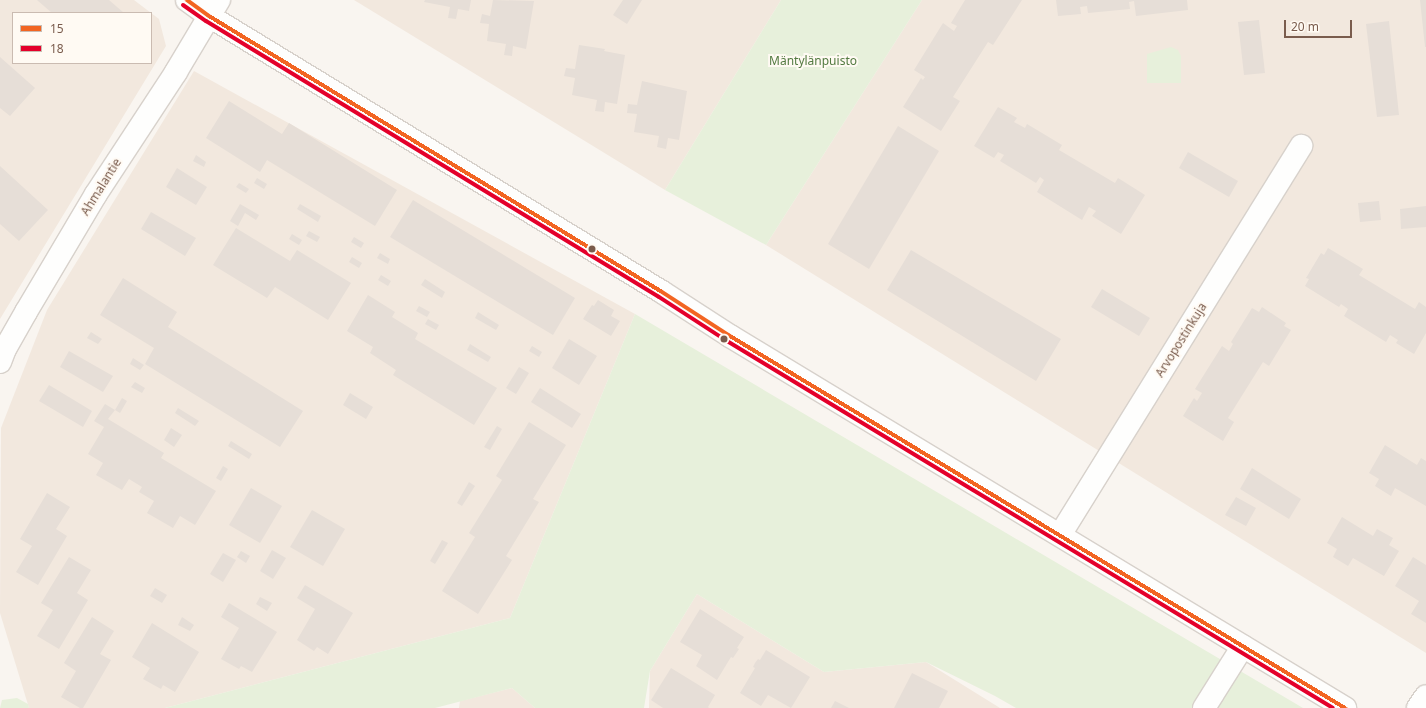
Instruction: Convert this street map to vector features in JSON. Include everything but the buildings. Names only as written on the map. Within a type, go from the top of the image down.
[{"type":"street","points":[[187,0],[214,8],[744,344],[1345,708]]},
{"type":"street","name":"Ahmalantie","points":[[0,362],[5,349],[26,312],[96,194],[176,72],[214,8]]},
{"type":"street","name":"Arvopostinkuja","points":[[1060,535],[1301,146]]},
{"type":"street","points":[[1204,708],[1243,646]]},
{"type":"street","points":[[1418,708],[1426,696]]},
{"type":"shaded area","points":[[0,0],[134,0],[150,12],[12,12],[12,64],[152,64],[152,14],[159,19],[166,46],[0,319]]},
{"type":"shaded area","points":[[354,0],[781,0],[665,190]]},
{"type":"shaded area","points":[[922,0],[1426,0],[1426,653],[766,245]]},
{"type":"shaded area","points":[[194,71],[635,314],[510,618],[165,708],[29,708],[0,613],[1,428],[47,310]]},
{"type":"shaded area","points":[[697,594],[824,672],[926,662],[1000,708],[649,708],[650,671]]},
{"type":"shaded area","points":[[512,688],[535,708],[459,708],[460,701]]},
{"type":"green space","name":"Mäntylänpuisto","points":[[781,0],[922,0],[766,245],[665,190]]},
{"type":"green space","points":[[1171,47],[1178,50],[1181,56],[1181,83],[1147,83],[1147,54]]},
{"type":"green space","points":[[635,314],[1303,708],[1016,708],[926,662],[824,672],[697,594],[650,671],[644,708],[535,708],[512,688],[435,708],[165,708],[510,618]]},
{"type":"green space","points":[[17,698],[28,704],[29,708],[0,708],[2,700]]},
{"type":"transit line","name":"15","points":[[187,0],[209,16],[662,292],[730,336],[1345,708]]},
{"type":"transit line","name":"18","points":[[183,5],[206,21],[659,297],[727,341],[1333,708]]}]
